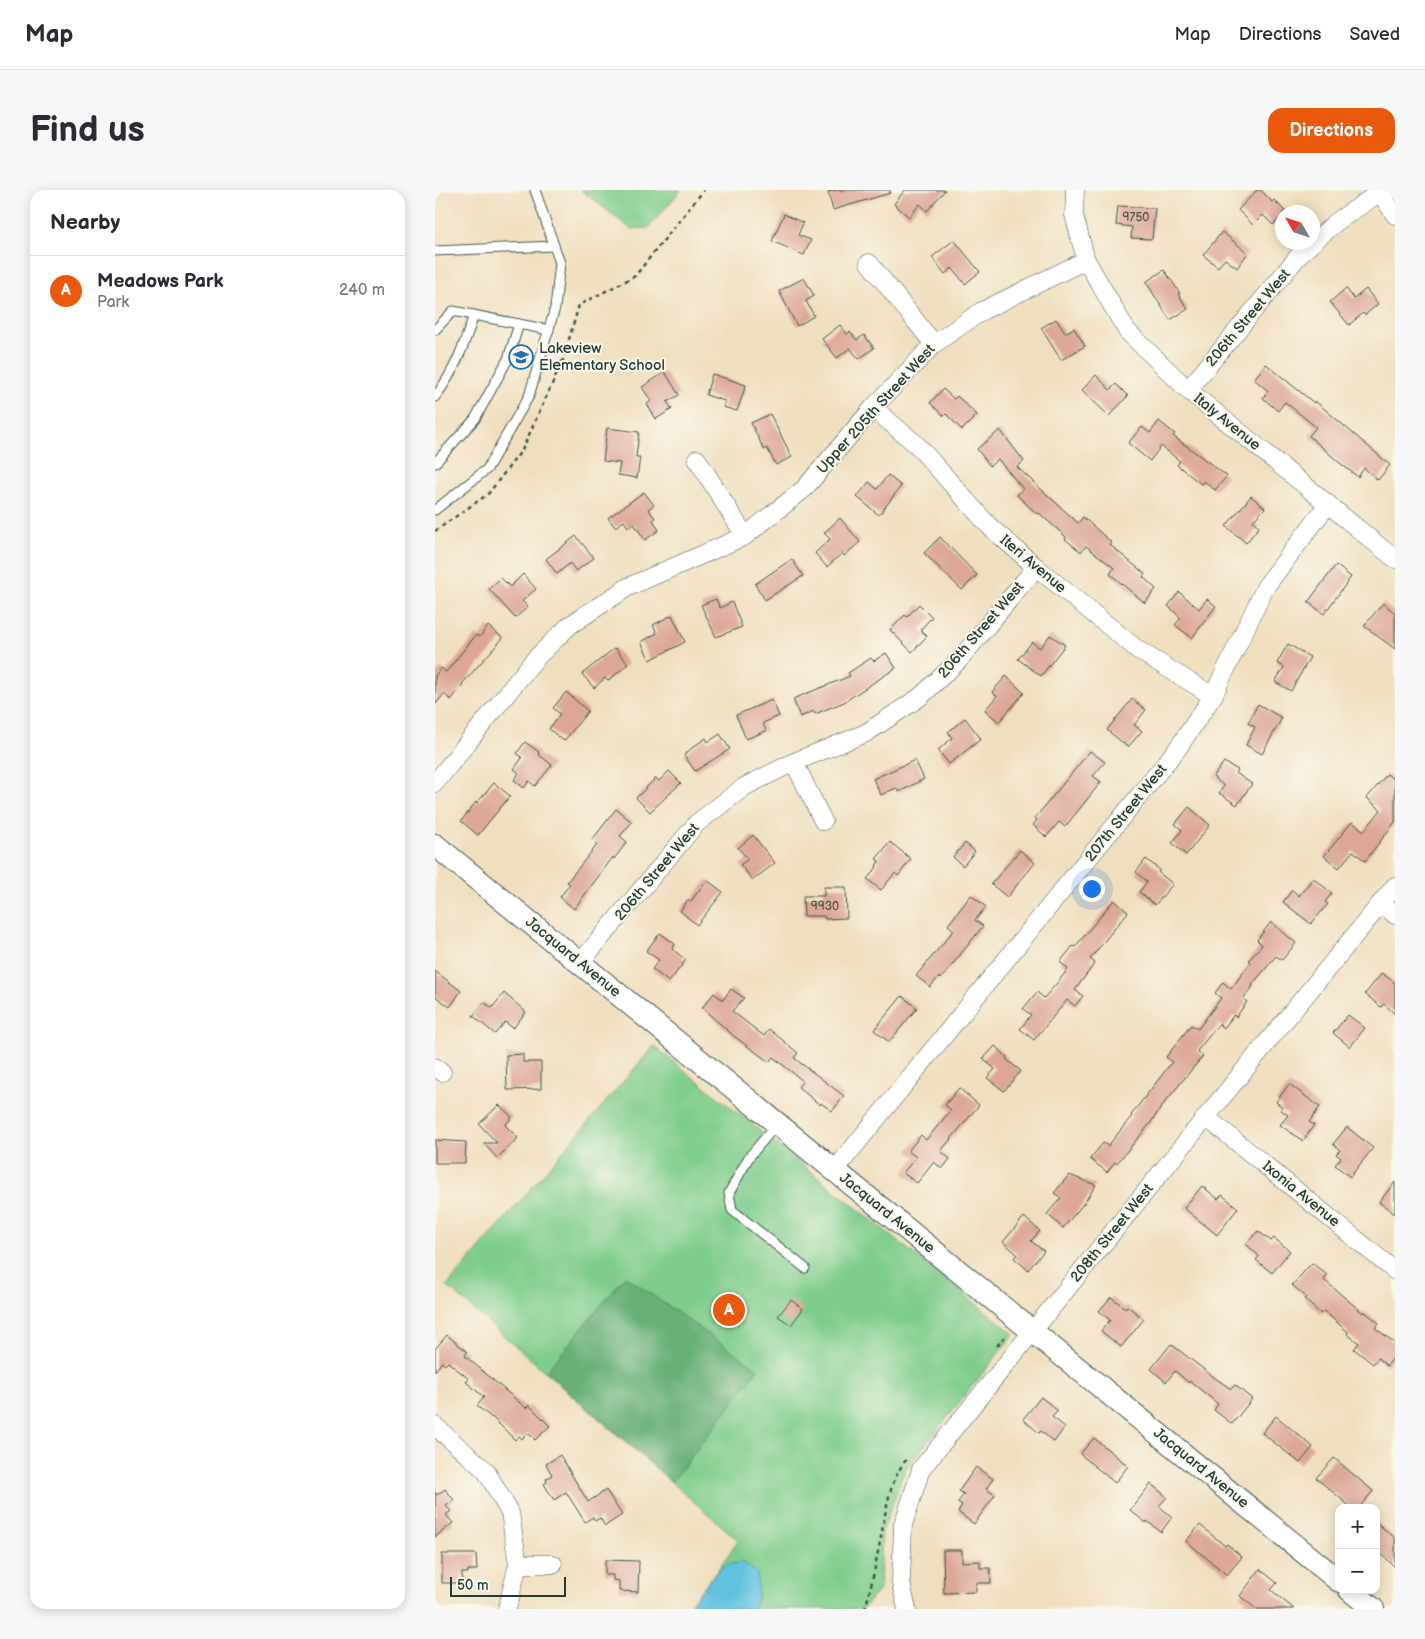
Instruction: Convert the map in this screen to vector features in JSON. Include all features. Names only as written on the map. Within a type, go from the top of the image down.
[{"type":"street","points":[[1075,190],[1074,215],[1086,260]]},
{"type":"street","name":"206th Street West","points":[[1188,390],[1301,254],[1335,223],[1382,191],[1395,215]]},
{"type":"street","name":"Upper 205th Street West","points":[[435,782],[535,659],[570,625],[628,587],[745,536],[804,489],[873,408],[934,344],[983,311],[1086,260]]},
{"type":"street","name":"Italy Avenue","points":[[1086,260],[1127,331],[1188,390],[1395,559]]},
{"type":"street","points":[[869,264],[934,344]]},
{"type":"street","name":"Iteri Avenue","points":[[873,408],[917,445],[989,526],[1035,567],[1138,650],[1213,696]]},
{"type":"street","points":[[697,459],[745,536]]},
{"type":"street","name":"207th Street West","points":[[835,1170],[1178,748],[1213,696],[1266,586],[1328,504]]},
{"type":"street","name":"206th Street West","points":[[580,963],[697,822],[744,787],[794,762],[866,733],[920,698],[959,660],[1035,567]]},
{"type":"street","points":[[794,762],[823,821]]},
{"type":"street","name":"Jacquard Avenue","points":[[435,845],[1335,1578]]},
{"type":"street","name":"208th Street West","points":[[907,1609],[901,1583],[903,1525],[921,1470],[1395,886]]},
{"type":"street","points":[[1381,904],[1395,915]]},
{"type":"street","name":"Ixonia Avenue","points":[[1206,1117],[1395,1271]]},
{"type":"street","points":[[435,1426],[486,1470],[510,1513],[518,1564],[507,1609]]},
{"type":"street","points":[[518,1564],[553,1564]]},
{"type":"street","points":[[1355,1594],[1373,1609]]},
{"type":"lane","points":[[435,510],[487,469],[529,396],[555,308],[560,263],[535,190]]},
{"type":"lane","points":[[435,251],[554,246]]},
{"type":"lane","points":[[435,330],[453,311],[549,330]]},
{"type":"lane","points":[[435,397],[447,381],[462,350],[474,315]]},
{"type":"lane","points":[[435,463],[475,419],[508,359],[519,324]]},
{"type":"lane","points":[[777,1123],[749,1157],[729,1193],[731,1210],[805,1268]]},
{"type":"path","points":[[435,531],[488,494],[522,450],[563,360],[579,305],[635,276],[704,190]]},
{"type":"green space","points":[[581,190],[681,190],[648,228],[631,229]]},
{"type":"green space","points":[[654,1046],[1014,1334],[905,1470],[882,1532],[880,1589],[862,1609],[686,1609],[717,1571],[738,1540],[447,1286]]},
{"type":"green space","points":[[625,1276],[758,1369],[672,1482],[546,1372]]},
{"type":"water","points":[[742,1562],[757,1574],[758,1593],[754,1609],[686,1609],[717,1571],[725,1565]]},
{"type":"building","points":[[836,190],[890,190],[890,193],[833,210],[828,192]]},
{"type":"building","points":[[905,190],[945,190],[927,211],[920,204],[909,217],[894,204]]},
{"type":"building","points":[[1257,190],[1261,190],[1272,202],[1274,200],[1279,205],[1275,205],[1275,223],[1273,225],[1263,215],[1253,225],[1238,210]]},
{"type":"building","points":[[1118,206],[1155,208],[1152,239],[1131,238],[1132,227],[1116,225]]},
{"type":"building","points":[[784,214],[803,223],[798,235],[811,240],[804,255],[772,241]]},
{"type":"building","points":[[1222,232],[1248,253],[1237,268],[1225,259],[1218,267],[1203,255]]},
{"type":"building","points":[[954,240],[980,272],[965,284],[952,268],[945,274],[932,257]]},
{"type":"building","points":[[1164,270],[1180,293],[1178,294],[1188,309],[1170,320],[1146,282]]},
{"type":"building","points":[[804,278],[814,296],[806,301],[814,316],[797,326],[779,291]]},
{"type":"building","points":[[1346,288],[1354,299],[1366,289],[1378,304],[1365,315],[1363,313],[1349,325],[1330,302]]},
{"type":"building","points":[[1056,319],[1065,333],[1074,328],[1085,346],[1061,360],[1041,328]]},
{"type":"building","points":[[840,325],[847,334],[850,332],[857,340],[864,335],[874,348],[859,359],[850,348],[837,358],[822,339]]},
{"type":"building","points":[[1266,364],[1314,403],[1315,401],[1390,465],[1378,480],[1364,468],[1358,477],[1341,464],[1309,436],[1316,427],[1285,402],[1278,411],[1263,398],[1268,391],[1254,379]]},
{"type":"building","points":[[665,372],[679,395],[667,402],[672,409],[656,419],[647,404],[651,401],[642,387]]},
{"type":"building","points":[[712,374],[746,385],[737,411],[723,407],[725,401],[706,395]]},
{"type":"building","points":[[1096,375],[1110,390],[1116,384],[1128,396],[1109,416],[1082,390]]},
{"type":"building","points":[[943,389],[954,399],[957,396],[977,415],[962,430],[946,414],[944,416],[930,403]]},
{"type":"building","points":[[770,414],[792,457],[776,465],[767,448],[764,450],[751,423]]},
{"type":"building","points":[[1159,421],[1175,434],[1173,436],[1227,476],[1215,490],[1204,481],[1201,484],[1177,465],[1180,461],[1161,446],[1150,461],[1128,443],[1142,427],[1150,433]]},
{"type":"building","points":[[607,428],[639,432],[636,457],[640,457],[637,478],[618,475],[620,463],[603,461]]},
{"type":"building","points":[[1000,430],[1024,461],[1017,467],[1078,523],[1083,517],[1112,543],[1110,545],[1145,574],[1143,577],[1156,589],[1145,603],[1110,574],[1114,568],[1086,546],[1081,552],[1017,495],[1023,489],[998,459],[990,466],[977,449]]},
{"type":"building","points":[[888,475],[901,486],[879,515],[857,497],[869,482],[877,489]]},
{"type":"building","points":[[644,492],[654,505],[648,509],[655,518],[653,520],[659,530],[645,540],[634,524],[628,527],[624,521],[615,527],[608,518]]},
{"type":"building","points":[[1251,496],[1265,508],[1253,521],[1259,527],[1246,543],[1226,526]]},
{"type":"building","points":[[840,518],[860,542],[844,556],[842,553],[827,567],[815,553],[830,539],[824,533]]},
{"type":"building","points":[[576,536],[594,558],[576,571],[570,563],[557,574],[546,559]]},
{"type":"building","points":[[940,537],[977,575],[962,590],[924,553]]},
{"type":"building","points":[[792,559],[803,576],[765,600],[755,584]]},
{"type":"building","points":[[1336,565],[1351,577],[1324,614],[1308,602]]},
{"type":"building","points":[[523,574],[536,589],[522,601],[528,607],[515,618],[489,589],[501,578],[510,587]]},
{"type":"building","points":[[1179,592],[1199,609],[1207,599],[1216,606],[1192,638],[1175,625],[1181,618],[1168,606]]},
{"type":"building","points":[[716,599],[720,608],[732,602],[742,627],[716,637],[701,605]]},
{"type":"building","points":[[1383,603],[1395,613],[1395,649],[1364,626]]},
{"type":"building","points":[[919,604],[932,617],[920,630],[927,636],[912,652],[890,630],[905,615],[907,617]]},
{"type":"building","points":[[672,615],[685,642],[650,660],[641,642],[657,633],[653,625]]},
{"type":"building","points":[[488,626],[503,638],[462,684],[451,700],[444,694],[435,705],[435,676],[441,668],[446,672],[476,635],[480,637]]},
{"type":"building","points":[[1050,635],[1065,645],[1041,676],[1018,659],[1032,642],[1040,648]]},
{"type":"building","points":[[1288,644],[1310,657],[1291,691],[1275,682],[1284,667],[1277,663]]},
{"type":"building","points":[[615,648],[628,664],[608,681],[605,678],[594,688],[582,674]]},
{"type":"building","points":[[886,653],[896,668],[844,702],[815,714],[814,711],[800,717],[793,699],[850,676],[848,673],[871,658],[874,661]]},
{"type":"building","points":[[1006,676],[1024,693],[999,722],[985,710],[997,696],[992,692]]},
{"type":"building","points":[[566,692],[588,711],[564,741],[549,729],[560,714],[553,708]]},
{"type":"building","points":[[1132,699],[1146,710],[1134,725],[1142,731],[1128,747],[1107,730]]},
{"type":"building","points":[[772,700],[779,716],[763,723],[766,731],[746,739],[736,715]]},
{"type":"building","points":[[1258,704],[1282,718],[1262,754],[1246,745],[1255,727],[1248,723]]},
{"type":"building","points":[[965,718],[981,739],[949,764],[938,750],[952,738],[948,732]]},
{"type":"building","points":[[720,734],[730,749],[695,771],[684,755],[706,738],[708,742]]},
{"type":"building","points":[[525,742],[552,765],[535,786],[529,781],[524,788],[514,780],[519,773],[514,769],[522,758],[517,753]]},
{"type":"building","points":[[1090,751],[1105,762],[1093,776],[1101,782],[1065,827],[1059,822],[1046,837],[1033,825],[1037,820],[1035,818]]},
{"type":"building","points":[[915,760],[924,779],[899,792],[896,788],[881,795],[873,779]]},
{"type":"building","points":[[1224,762],[1238,770],[1236,773],[1252,784],[1237,805],[1219,793],[1224,786],[1213,777]]},
{"type":"building","points":[[669,771],[681,783],[650,812],[636,798],[656,778],[659,781]]},
{"type":"building","points":[[1387,774],[1395,780],[1395,822],[1365,861],[1353,851],[1339,868],[1324,856],[1352,822],[1364,831],[1381,810],[1367,798]]},
{"type":"building","points":[[494,783],[510,796],[478,835],[461,821]]},
{"type":"building","points":[[1189,807],[1210,825],[1186,855],[1172,843],[1182,830],[1175,824]]},
{"type":"building","points":[[616,809],[632,822],[620,836],[627,842],[614,859],[613,857],[574,909],[560,897],[570,884],[567,882],[597,845],[592,840]]},
{"type":"building","points":[[753,835],[775,863],[753,880],[740,865],[748,859],[738,848]]},
{"type":"building","points":[[890,842],[911,859],[898,876],[895,873],[881,890],[867,879],[877,867],[879,861],[876,859]]},
{"type":"building","points":[[965,843],[975,851],[963,866],[953,857]]},
{"type":"building","points":[[1020,850],[1035,863],[1007,897],[991,884]]},
{"type":"building","points":[[1146,859],[1173,884],[1155,905],[1139,892],[1147,882],[1136,872]]},
{"type":"building","points":[[1313,878],[1332,893],[1325,902],[1328,904],[1311,924],[1283,902],[1292,890],[1299,896]]},
{"type":"building","points":[[707,880],[723,892],[697,925],[680,911],[688,900],[690,902]]},
{"type":"building","points":[[824,887],[846,887],[847,918],[825,919],[824,916],[804,916],[803,896],[824,896]]},
{"type":"building","points":[[971,895],[986,907],[975,920],[983,926],[941,979],[939,977],[930,987],[916,976],[954,930],[948,925]]},
{"type":"building","points":[[1114,900],[1128,912],[1090,959],[1095,963],[1075,990],[1083,996],[1075,1006],[1067,1000],[1034,1040],[1020,1029],[1031,1015],[1023,1009],[1037,992],[1044,998],[1058,982],[1068,969],[1060,962]]},
{"type":"building","points":[[1271,922],[1296,943],[1282,960],[1276,956],[1252,985],[1243,999],[1247,1002],[1236,1017],[1234,1015],[1224,1028],[1219,1024],[1197,1051],[1203,1056],[1165,1102],[1149,1125],[1107,1172],[1090,1159],[1103,1143],[1108,1146],[1132,1116],[1172,1062],[1166,1057],[1191,1025],[1198,1029],[1221,998],[1215,993],[1223,982],[1231,989],[1251,962],[1249,960],[1262,945],[1257,940]]},
{"type":"building","points":[[660,933],[675,944],[672,949],[686,960],[669,982],[652,969],[659,960],[646,951]]},
{"type":"building","points":[[435,971],[461,991],[450,1007],[435,996]]},
{"type":"building","points":[[1382,973],[1395,983],[1395,1014],[1384,1004],[1381,1007],[1365,994]]},
{"type":"building","points":[[731,989],[744,998],[732,1011],[764,1036],[769,1029],[798,1053],[794,1058],[844,1096],[832,1111],[821,1103],[820,1105],[798,1087],[803,1081],[773,1057],[769,1062],[735,1037],[702,1008],[714,993],[723,1000]]},
{"type":"building","points":[[504,993],[526,1012],[513,1028],[505,1022],[495,1034],[473,1016],[484,1002],[492,1008]]},
{"type":"building","points":[[902,996],[917,1008],[889,1042],[874,1030]]},
{"type":"building","points":[[1348,1015],[1365,1028],[1350,1047],[1333,1033]]},
{"type":"building","points":[[995,1046],[1007,1057],[1006,1059],[1021,1071],[1004,1091],[987,1078],[995,1069],[983,1059]]},
{"type":"building","points":[[523,1054],[523,1062],[541,1062],[541,1089],[507,1090],[506,1055]]},
{"type":"building","points":[[1289,1084],[1320,1107],[1309,1122],[1314,1125],[1303,1141],[1280,1125],[1288,1115],[1281,1110],[1282,1107],[1276,1102]]},
{"type":"building","points":[[959,1088],[979,1105],[941,1151],[950,1159],[942,1169],[934,1162],[917,1183],[903,1173],[916,1157],[908,1151],[921,1135],[926,1140],[951,1110],[945,1105]]},
{"type":"building","points":[[499,1105],[512,1117],[505,1125],[518,1138],[497,1158],[483,1143],[497,1143],[479,1124]]},
{"type":"building","points":[[1347,1127],[1373,1148],[1350,1177],[1335,1165],[1341,1158],[1336,1154],[1340,1150],[1333,1144]]},
{"type":"building","points":[[435,1140],[466,1142],[465,1163],[435,1163]]},
{"type":"building","points":[[1069,1175],[1096,1185],[1063,1228],[1047,1214],[1061,1198],[1054,1193]]},
{"type":"building","points":[[1395,1182],[1395,1214],[1379,1202]]},
{"type":"building","points":[[1202,1186],[1218,1199],[1222,1195],[1238,1208],[1217,1235],[1184,1208]]},
{"type":"building","points":[[1024,1217],[1040,1231],[1031,1241],[1044,1251],[1028,1270],[1014,1258],[1017,1254],[1003,1242]]},
{"type":"building","points":[[1258,1231],[1271,1241],[1274,1238],[1290,1251],[1272,1273],[1256,1260],[1259,1256],[1246,1244]]},
{"type":"building","points":[[1312,1263],[1327,1275],[1324,1280],[1363,1313],[1364,1311],[1379,1323],[1375,1328],[1395,1343],[1395,1356],[1387,1366],[1378,1358],[1373,1364],[1354,1349],[1359,1343],[1324,1311],[1321,1314],[1292,1285]]},
{"type":"building","points":[[1111,1297],[1144,1319],[1121,1347],[1101,1331],[1110,1320],[1099,1311]]},
{"type":"building","points":[[791,1300],[803,1309],[791,1325],[778,1316]]},
{"type":"building","points":[[447,1335],[467,1352],[465,1356],[526,1408],[529,1405],[550,1426],[535,1440],[528,1433],[522,1439],[519,1436],[515,1440],[492,1417],[477,1406],[484,1397],[466,1382],[469,1379],[448,1362],[445,1365],[442,1362],[435,1371],[435,1349]]},
{"type":"building","points":[[1171,1344],[1231,1389],[1235,1385],[1252,1399],[1232,1424],[1214,1410],[1218,1404],[1190,1381],[1189,1383],[1175,1371],[1166,1382],[1151,1369]]},
{"type":"building","points":[[1041,1397],[1058,1411],[1052,1417],[1065,1427],[1054,1442],[1041,1431],[1039,1433],[1023,1419]]},
{"type":"building","points":[[1276,1416],[1313,1447],[1300,1463],[1262,1433]]},
{"type":"building","points":[[1094,1438],[1128,1466],[1115,1483],[1080,1454]]},
{"type":"building","points":[[560,1455],[588,1502],[606,1490],[622,1515],[605,1526],[600,1518],[595,1521],[593,1517],[585,1522],[566,1492],[554,1500],[544,1484],[547,1482],[546,1479],[552,1475],[546,1464]]},
{"type":"building","points":[[1334,1458],[1373,1491],[1362,1504],[1347,1504],[1316,1478]]},
{"type":"building","points":[[976,1467],[993,1479],[986,1489],[995,1495],[974,1524],[958,1512],[962,1505],[958,1502],[964,1494],[959,1491]]},
{"type":"building","points":[[1151,1484],[1167,1497],[1159,1506],[1172,1517],[1161,1532],[1130,1510]]},
{"type":"building","points":[[445,1489],[454,1500],[446,1506],[451,1511],[446,1515],[453,1523],[435,1537],[435,1492],[437,1495]]},
{"type":"building","points":[[1200,1525],[1225,1546],[1227,1544],[1242,1557],[1227,1575],[1186,1541]]},
{"type":"building","points":[[1380,1525],[1395,1538],[1395,1567],[1380,1553]]},
{"type":"building","points":[[943,1550],[962,1550],[962,1562],[980,1561],[980,1568],[990,1568],[991,1583],[976,1583],[976,1592],[944,1593]]},
{"type":"building","points":[[442,1554],[476,1554],[477,1570],[468,1570],[468,1573],[462,1573],[462,1583],[442,1583]]},
{"type":"building","points":[[605,1560],[639,1561],[638,1592],[619,1591],[619,1581],[613,1580],[613,1575],[605,1575]]},
{"type":"building","points":[[1260,1569],[1277,1583],[1271,1590],[1294,1609],[1256,1609],[1240,1596]]},
{"type":"place","name":"Lakeview Elementary School","points":[[521,357]]},
{"type":"place","name":"Meadows Park","points":[[729,1310]]}]
